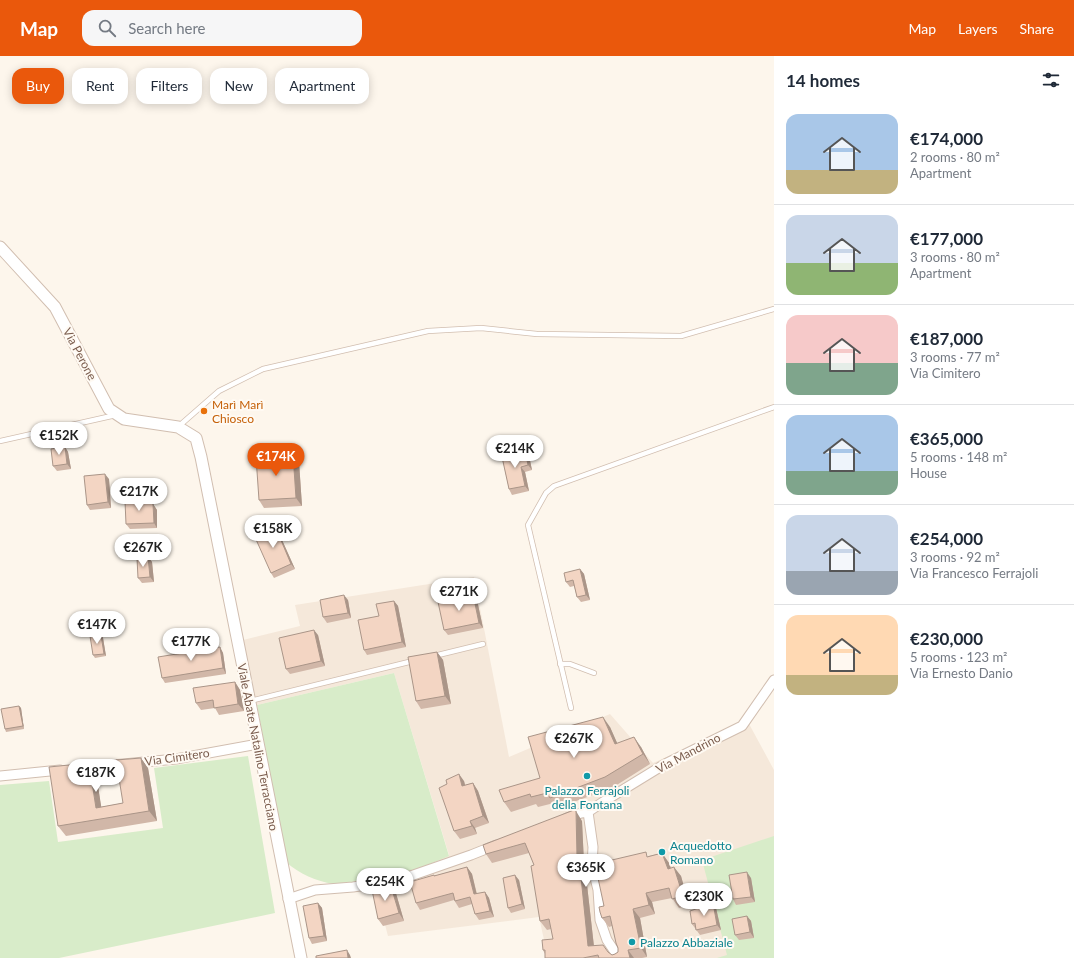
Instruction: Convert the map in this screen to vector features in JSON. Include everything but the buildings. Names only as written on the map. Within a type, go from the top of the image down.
[{"type":"street","name":"Via Perone","points":[[0,247],[55,307],[109,408],[118,415]]},
{"type":"street","points":[[118,415],[124,419],[178,427]]},
{"type":"street","name":"Viale Abate Natalino Terracciano","points":[[178,427],[196,438],[201,457],[301,958]]},
{"type":"street","name":"Via Mandrino","points":[[560,821],[588,812],[664,764],[742,726],[774,680]]},
{"type":"street","name":"Via Cimitero","points":[[0,776],[176,759],[258,744]]},
{"type":"street","points":[[588,812],[593,847],[592,866],[598,890],[600,920],[607,940],[619,958]]},
{"type":"street","points":[[288,899],[315,890],[353,887],[399,880],[471,856],[505,842]]},
{"type":"lane","points":[[178,427],[219,391],[263,369],[428,331],[481,328],[537,334],[681,336],[774,309]]},
{"type":"lane","points":[[571,708],[528,525],[546,493],[554,486],[774,407]]},
{"type":"lane","points":[[0,441],[118,415]]},
{"type":"lane","points":[[430,657],[483,644]]},
{"type":"lane","points":[[249,701],[415,661]]},
{"type":"lane","points":[[560,664],[570,664],[594,673]]},
{"type":"shaded area","points":[[474,577],[509,757],[610,714],[653,763],[748,722],[774,770],[774,958],[548,958],[539,917],[388,936],[376,891],[449,855],[394,673],[257,705],[243,640],[300,626],[295,605]]},
{"type":"green space","points":[[394,673],[449,856],[399,877],[333,884],[315,879],[302,873],[286,862],[257,705]]},
{"type":"green space","points":[[248,756],[275,913],[59,958],[0,958],[0,785],[49,781],[58,842],[163,828],[154,768]]},
{"type":"green space","points":[[774,836],[774,958],[717,958],[727,955],[702,860]]},
{"type":"place","name":"Marì Marì Chiosco","points":[[204,411]]},
{"type":"place","name":"Palazzo Ferrajoli della Fontana","points":[[587,776]]},
{"type":"place","name":"Acquedotto Romano","points":[[662,852]]},
{"type":"place","name":"Palazzo Abbaziale","points":[[632,942]]}]
